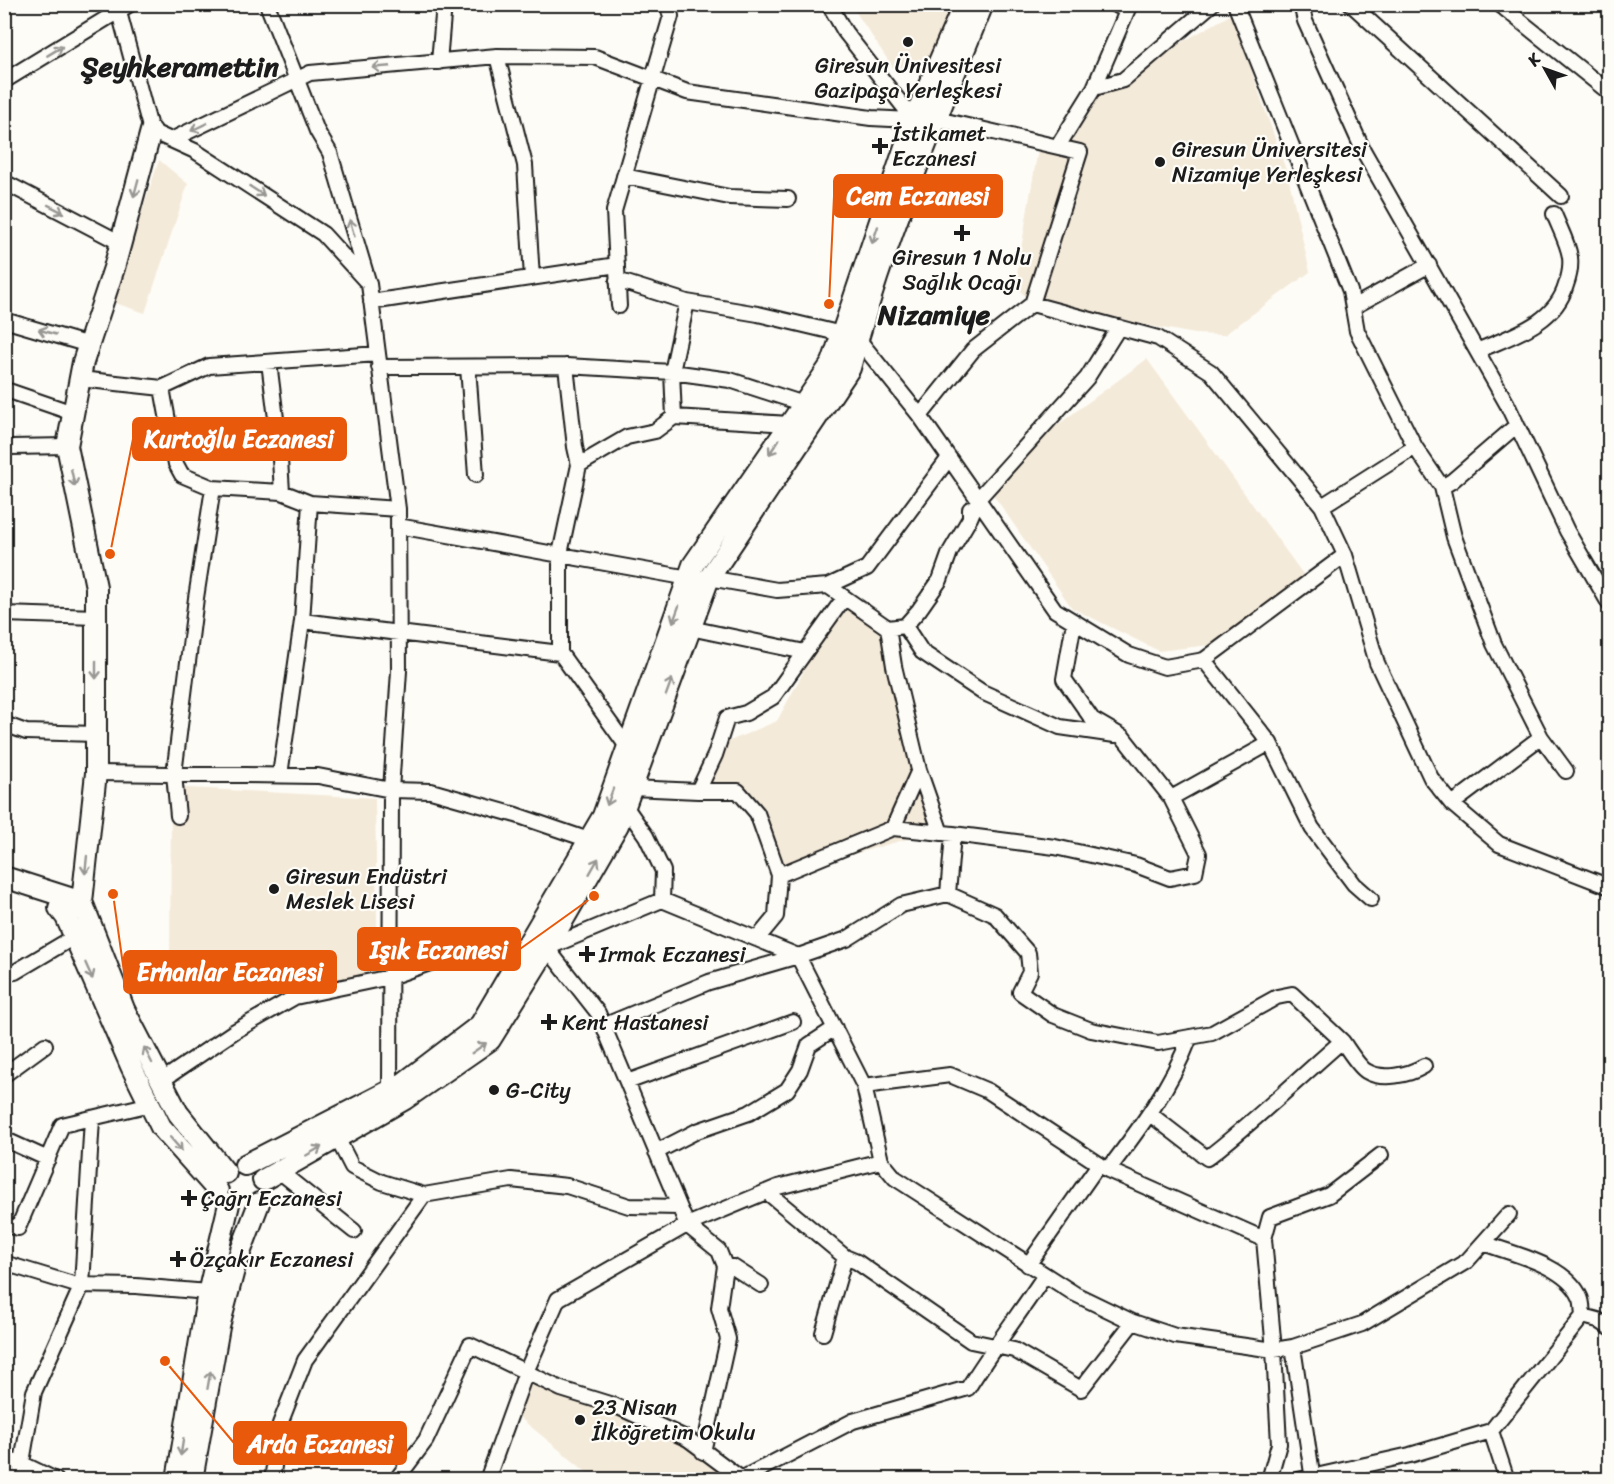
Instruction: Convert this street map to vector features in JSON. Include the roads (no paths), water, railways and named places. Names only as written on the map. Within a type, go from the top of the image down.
[{"type":"street","points":[[267,4],[316,131],[330,153],[369,284],[398,509],[399,671],[391,790],[390,1091]]},
{"type":"street","points":[[439,62],[444,4]]},
{"type":"street","points":[[619,306],[614,211],[672,16],[667,4]]},
{"type":"street","points":[[829,4],[845,33],[914,120]]},
{"type":"street","points":[[192,1479],[219,1327],[235,1266],[271,1175],[480,1025],[603,816],[628,748],[699,578],[850,368],[850,336],[914,120],[964,4]]},
{"type":"street","points":[[177,1479],[224,1190],[245,1165],[405,1099],[490,1040],[548,948],[618,825],[690,628],[699,578],[693,565],[850,336],[911,179],[984,4]]},
{"type":"street","points":[[1058,146],[1094,88],[1129,7],[1113,4]]},
{"type":"street","points":[[1094,88],[1123,80],[1212,4]]},
{"type":"street","points":[[1235,4],[1350,291],[1358,331],[1415,447],[1442,487],[1454,537],[1494,644],[1541,737],[1566,771]]},
{"type":"street","points":[[1301,4],[1305,21],[1363,150],[1517,424],[1567,531],[1610,605]]},
{"type":"street","points":[[1351,4],[1561,196]]},
{"type":"street","points":[[1499,4],[1610,93]]},
{"type":"street","points":[[4,81],[120,7],[151,131],[121,243],[89,345],[67,446],[96,587],[96,773],[81,902],[124,1009],[178,1113],[224,1190]]},
{"type":"street","points":[[171,140],[310,73],[497,56],[595,57],[687,92],[871,118],[962,124],[1080,152],[1032,304],[973,350],[920,416]]},
{"type":"street","points":[[497,56],[525,165],[532,278]]},
{"type":"street","points":[[151,131],[195,151],[323,234],[369,284]]},
{"type":"street","points":[[624,176],[729,196],[788,199]]},
{"type":"street","points":[[4,182],[121,243]]},
{"type":"street","points":[[1477,351],[1537,323],[1551,312],[1563,295],[1569,276],[1570,257],[1554,214]]},
{"type":"street","points":[[371,302],[616,265]]},
{"type":"street","points":[[1353,307],[1429,265]]},
{"type":"street","points":[[617,280],[687,302],[758,314],[850,336],[920,416],[1055,610],[1129,655],[1165,667],[1204,660],[1345,555]]},
{"type":"street","points":[[674,417],[672,372],[687,302]]},
{"type":"street","points":[[1032,304],[1158,338],[1211,372],[1322,506],[1345,555],[1377,663],[1431,778],[1452,804],[1499,843],[1610,887]]},
{"type":"street","points":[[4,320],[89,345]]},
{"type":"street","points":[[828,586],[888,628],[905,626],[940,580],[950,552],[970,518],[974,494],[1087,378],[1119,327]]},
{"type":"street","points":[[80,379],[162,388],[209,366],[269,362],[379,360],[468,367],[566,366],[672,372],[730,380],[804,404]]},
{"type":"street","points":[[269,362],[279,443],[282,492]]},
{"type":"street","points":[[566,366],[574,447],[579,465],[560,554],[560,653],[628,748]]},
{"type":"street","points":[[468,367],[476,475]]},
{"type":"street","points":[[162,388],[176,464],[182,475],[213,488],[282,492],[310,503],[398,509]]},
{"type":"street","points":[[9,391],[73,413]]},
{"type":"street","points":[[579,465],[627,437],[655,432],[674,417],[790,424]]},
{"type":"street","points":[[1442,487],[1452,481],[1517,424]]},
{"type":"street","points":[[4,449],[67,446]]},
{"type":"street","points":[[1322,506],[1415,447]]},
{"type":"street","points":[[398,526],[777,590],[828,586],[867,568],[949,458]]},
{"type":"street","points":[[178,816],[174,774],[196,598],[213,488]]},
{"type":"street","points":[[280,776],[302,621],[310,503]]},
{"type":"street","points":[[698,791],[715,755],[727,718],[746,713],[773,697],[844,598]]},
{"type":"street","points":[[4,614],[96,617]]},
{"type":"street","points":[[302,621],[560,653]]},
{"type":"street","points":[[779,875],[893,828],[1055,847],[1136,865],[1170,878],[1195,873],[1198,855],[1171,798],[1123,737],[1092,719],[1064,679],[1074,622]]},
{"type":"street","points":[[905,626],[922,652],[982,692],[1060,727],[1123,737]]},
{"type":"street","points":[[690,628],[805,652]]},
{"type":"street","points":[[888,628],[894,666],[919,770],[947,834],[948,894]]},
{"type":"street","points":[[1204,660],[1270,743],[1312,828],[1354,884],[1371,899]]},
{"type":"street","points":[[4,724],[26,732],[96,734]]},
{"type":"street","points":[[1452,804],[1541,737]]},
{"type":"street","points":[[1171,798],[1270,743]]},
{"type":"street","points":[[893,828],[919,770]]},
{"type":"street","points":[[96,773],[318,776],[391,790],[431,791],[516,815],[589,840]]},
{"type":"street","points":[[628,797],[698,791],[738,791],[757,813],[779,875],[776,916],[757,939]]},
{"type":"street","points":[[628,797],[663,871],[662,900]]},
{"type":"street","points":[[4,877],[81,902]]},
{"type":"street","points":[[39,887],[56,903],[66,917],[131,1066],[161,1127],[244,1210],[259,1203]]},
{"type":"street","points":[[603,1026],[709,982],[847,939],[901,905],[948,894],[995,915],[1028,953],[1030,972],[1020,992],[1053,1015],[1091,1030],[1158,1043],[1212,1033],[1277,997],[1292,994],[1342,1041],[1365,1071],[1383,1076],[1410,1074],[1424,1066]]},
{"type":"street","points":[[548,948],[662,900],[798,956],[864,1086],[881,1161],[895,1178],[1075,1294],[1133,1322],[1175,1336],[1274,1350],[1293,1347],[1362,1324],[1467,1261],[1509,1214]]},
{"type":"street","points":[[66,917],[81,902]]},
{"type":"street","points":[[4,973],[15,972],[74,937]]},
{"type":"street","points":[[548,948],[598,1012],[687,1225],[719,1251],[725,1266],[719,1308],[728,1340],[703,1452]]},
{"type":"street","points":[[161,1081],[235,1031],[295,998],[390,977],[433,962]]},
{"type":"street","points":[[627,1082],[793,1022]]},
{"type":"street","points":[[656,1152],[697,1131],[749,1113],[786,1090],[800,1070],[809,1045],[835,1028]]},
{"type":"street","points":[[1028,1265],[1104,1167],[1150,1114],[1180,1062],[1190,1037]]},
{"type":"street","points":[[1150,1114],[1208,1158],[1342,1041]]},
{"type":"street","points":[[4,1075],[45,1045]]},
{"type":"street","points":[[864,1086],[950,1075],[988,1091],[1104,1167],[1264,1239]]},
{"type":"street","points":[[4,1225],[18,1228],[62,1125],[151,1104]]},
{"type":"street","points":[[19,1479],[34,1392],[82,1285],[92,1119]]},
{"type":"street","points":[[333,1130],[352,1167],[382,1182],[424,1195],[512,1180],[567,1186],[629,1206],[679,1207]]},
{"type":"street","points":[[4,1139],[48,1159]]},
{"type":"street","points":[[1269,1479],[1279,1444],[1274,1350],[1264,1239],[1270,1217],[1329,1195],[1381,1155]]},
{"type":"street","points":[[488,1479],[526,1372],[558,1299],[687,1225],[778,1187],[881,1161]]},
{"type":"street","points":[[245,1165],[271,1175],[354,1231]]},
{"type":"street","points":[[767,1192],[845,1257],[857,1262],[971,1341],[1014,1350],[1081,1389],[1133,1322]]},
{"type":"street","points":[[272,1479],[280,1424],[305,1360],[424,1195]]},
{"type":"street","points":[[1293,1347],[1308,1478],[1410,1455],[1491,1431],[1583,1316],[1581,1298],[1569,1281],[1550,1268],[1483,1243]]},
{"type":"street","points":[[823,1333],[845,1257]]},
{"type":"street","points":[[4,1263],[82,1285],[136,1286],[208,1292]]},
{"type":"street","points":[[725,1266],[733,1267],[761,1285]]},
{"type":"street","points":[[396,1479],[426,1440],[470,1345],[561,1389],[616,1406],[688,1439],[743,1479],[853,1420],[968,1388],[993,1347],[1006,1333],[1045,1275]]},
{"type":"street","points":[[1583,1316],[1598,1320],[1610,1328]]},
{"type":"street","points":[[1491,1431],[1507,1479]]},
{"type":"street","points":[[4,1460],[23,1464],[56,1479]]},
{"type":"place","name":"Giresun Ünivesitesi Gazipaşa Yerleşkesi","points":[[908,42]]},
{"type":"place","name":"İstikamet Eczanesi","points":[[880,146]]},
{"type":"place","name":"Giresun Üniversitesi Nizamiye Yerleşkesi","points":[[1160,162]]},
{"type":"place","name":"Giresun 1 Nolu Sağlık Ocağı","points":[[962,233]]},
{"type":"place","name":"Cem Eczanesi","points":[[829,304]]},
{"type":"place","name":"Kurtoğlu Eczanesi","points":[[110,554]]},
{"type":"place","name":"Giresun Endüstri Meslek Lisesi","points":[[274,889]]},
{"type":"place","name":"Erhanlar Eczanesi","points":[[113,894]]},
{"type":"place","name":"Işık Eczanesi","points":[[594,896]]},
{"type":"place","name":"Irmak Eczanesi","points":[[587,954]]},
{"type":"place","name":"Kent Hastanesi","points":[[549,1022]]},
{"type":"place","name":"G-City","points":[[494,1090]]},
{"type":"place","name":"Çağrı Eczanesi","points":[[189,1198]]},
{"type":"place","name":"Özçakır Eczanesi","points":[[178,1259]]},
{"type":"place","name":"Arda Eczanesi","points":[[165,1361]]},
{"type":"place","name":"23 Nisan İlköğretim Okulu","points":[[580,1420]]},
{"type":"district","name":"Şeyhkeramettin","points":[[180,66]]},
{"type":"district","name":"Nizamiye","points":[[934,314]]}]
